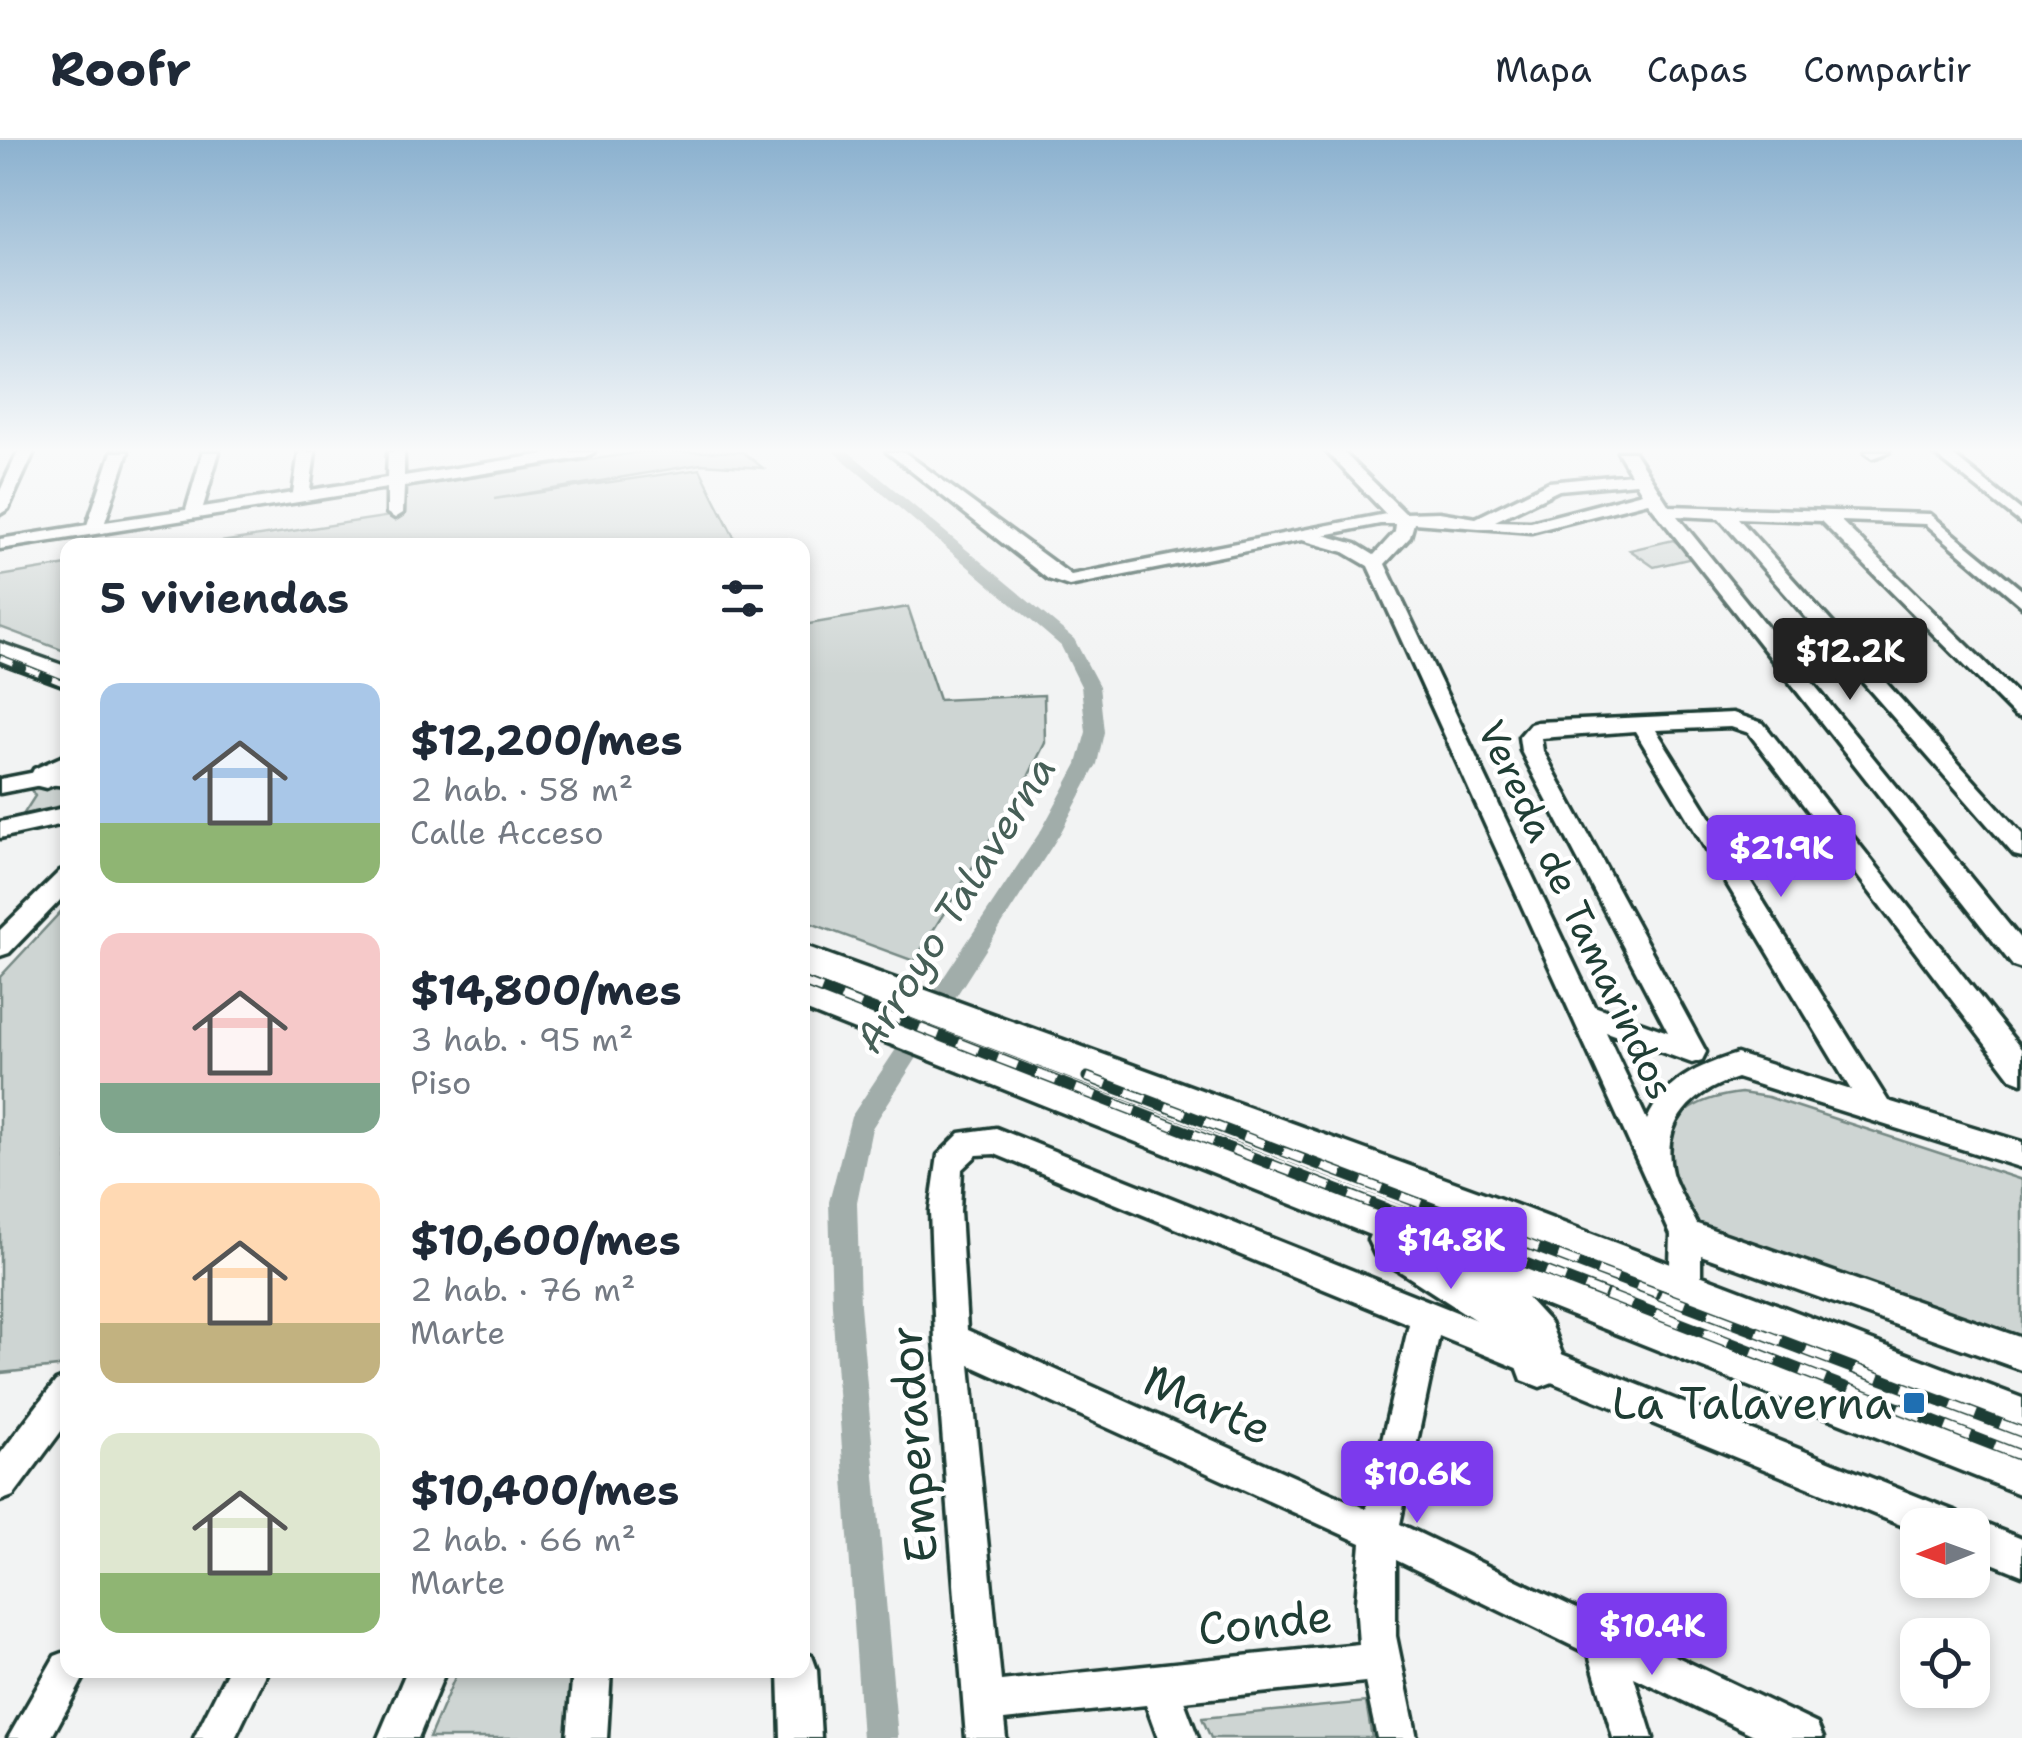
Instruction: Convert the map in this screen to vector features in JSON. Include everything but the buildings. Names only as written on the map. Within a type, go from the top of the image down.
[{"type":"highway","points":[[0,652],[60,675]]},
{"type":"highway","points":[[0,679],[60,701]]},
{"type":"highway","points":[[810,965],[884,1007],[1016,1057],[1498,1218],[2022,1424]]},
{"type":"highway","points":[[810,993],[884,1007]]},
{"type":"highway","points":[[1016,1057],[1351,1207],[2022,1469]]},
{"type":"highway","points":[[1351,1207],[1385,1236],[1517,1318],[1533,1340],[1540,1362]]},
{"type":"street","points":[[0,544],[104,527]]},
{"type":"street","points":[[993,527],[1062,579],[1085,580],[1352,527]]},
{"type":"street","points":[[1308,536],[1350,548],[1376,564],[1404,533],[1403,527]]},
{"type":"street","points":[[1676,527],[2022,959]]},
{"type":"street","points":[[1736,527],[2022,849]]},
{"type":"street","points":[[1837,527],[2022,710]]},
{"type":"street","points":[[1940,527],[2022,600]]},
{"type":"street","name":"Vereda de Tamarindos","points":[[1376,564],[1686,1235],[1685,1294]]},
{"type":"street","points":[[1583,1014],[1692,1052],[1532,751],[1530,737],[1548,727],[1733,720],[1748,723],[1761,732],[2022,1070]]},
{"type":"street","points":[[1640,722],[1877,1107]]},
{"type":"street","points":[[0,786],[60,774]]},
{"type":"street","points":[[0,786],[21,795],[13,816],[0,829]]},
{"type":"street","points":[[0,829],[60,818]]},
{"type":"street","points":[[0,946],[60,885]]},
{"type":"street","points":[[1995,925],[2022,924]]},
{"type":"street","points":[[1658,1174],[1658,1129],[1670,1106],[1708,1074],[1737,1066],[2022,1155]]},
{"type":"street","name":"Emperador","points":[[984,1720],[951,1340],[945,1180],[948,1164],[962,1147],[981,1140],[996,1141],[1427,1316]]},
{"type":"street","points":[[1686,1235],[2022,1354]]},
{"type":"street","points":[[1396,1738],[1381,1661],[1375,1600],[1381,1534],[1427,1316],[1902,1508]]},
{"type":"street","name":"Marte","points":[[951,1340],[1604,1638],[1803,1738]]},
{"type":"street","points":[[0,1483],[60,1404]]},
{"type":"street","points":[[1990,1544],[2022,1557]]},
{"type":"street","points":[[1604,1638],[1633,1738]]},
{"type":"street","name":"Conde","points":[[984,1720],[1158,1683],[1381,1661]]},
{"type":"street","points":[[28,1738],[64,1678]]},
{"type":"street","points":[[214,1738],[245,1678]]},
{"type":"street","points":[[398,1738],[424,1678]]},
{"type":"street","points":[[587,1738],[591,1678]]},
{"type":"street","points":[[798,1678],[800,1738]]},
{"type":"street","name":"Conde","points":[[1158,1683],[1178,1738]]},
{"type":"shaded area","points":[[322,527],[729,527],[734,538],[247,538]]},
{"type":"shaded area","points":[[1673,540],[1697,557],[1654,567],[1630,550]]},
{"type":"shaded area","points":[[60,566],[60,649],[0,627],[0,576]]},
{"type":"shaded area","points":[[908,607],[939,700],[1044,695],[1045,743],[1024,785],[914,961],[810,923],[810,624]]},
{"type":"shaded area","points":[[46,781],[60,785],[60,811],[21,818],[35,796],[28,785]]},
{"type":"shaded area","points":[[60,913],[60,1367],[0,1373],[0,977]]},
{"type":"shaded area","points":[[1741,1093],[1768,1097],[2022,1180],[2022,1340],[1694,1223],[1672,1177],[1669,1137],[1676,1121],[1690,1108]]},
{"type":"shaded area","points":[[455,1678],[570,1678],[566,1738],[429,1738]]},
{"type":"shaded area","points":[[1366,1702],[1372,1738],[1211,1738],[1202,1718]]},
{"type":"waterway","name":"Arroyo Talaverna","points":[[880,1738],[846,1305],[843,1202],[860,1125],[1051,832],[1087,764],[1095,732],[1090,686],[1068,643],[930,527]]},
{"type":"railway","points":[[0,658],[60,682]]},
{"type":"railway","points":[[810,985],[1613,1297]]},
{"type":"railway","points":[[1087,1077],[1667,1297]]},
{"type":"railway","points":[[1607,1295],[2022,1456]]},
{"type":"railway","points":[[1660,1295],[2022,1432]]},
{"type":"place","name":"La Talaverna","points":[[1914,1403]]}]
